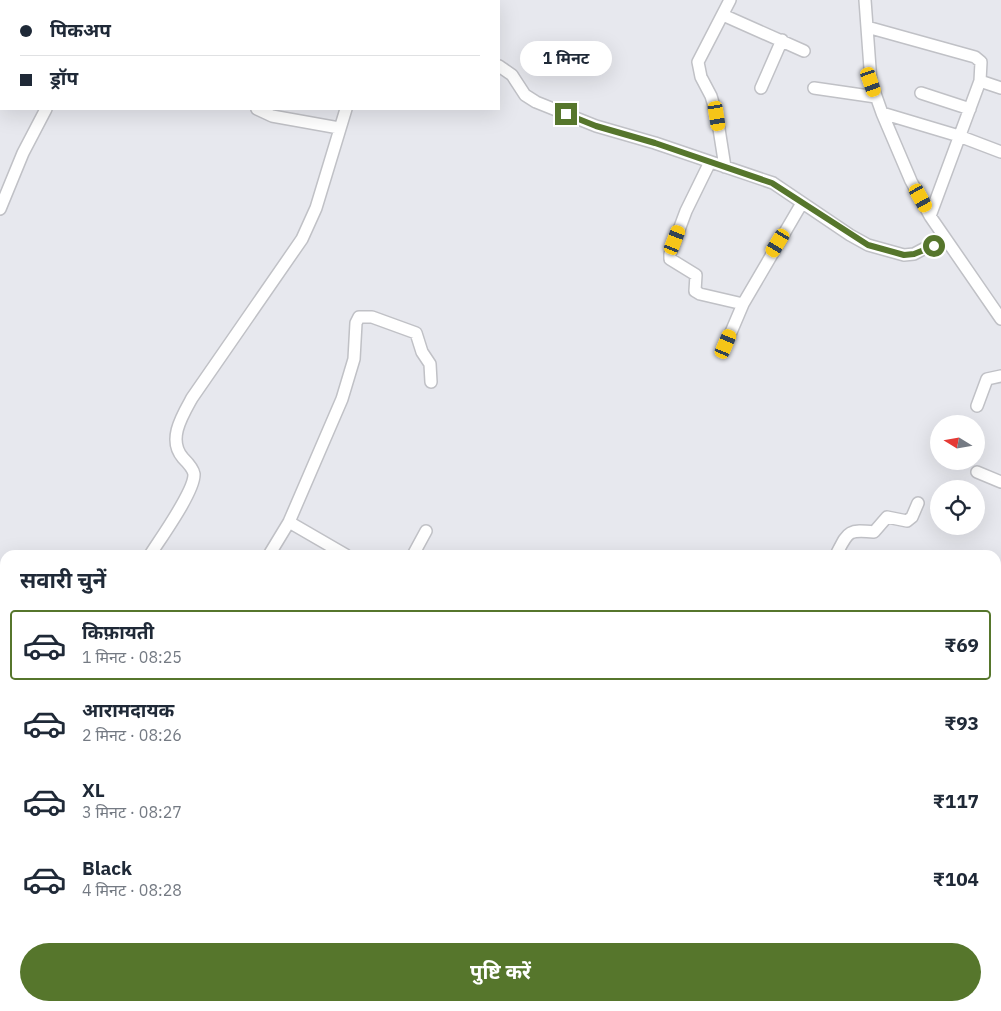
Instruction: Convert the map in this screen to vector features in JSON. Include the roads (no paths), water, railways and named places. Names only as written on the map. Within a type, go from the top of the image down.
[{"type":"street","points":[[725,167],[717,116],[711,96],[701,77],[698,62],[730,0]]},
{"type":"street","points":[[865,0],[868,64],[882,113],[911,181],[930,216],[1001,319]]},
{"type":"street","points":[[723,15],[804,51]]},
{"type":"street","points":[[867,27],[975,57],[982,66],[980,81],[930,216]]},
{"type":"street","points":[[761,88],[782,40]]},
{"type":"street","points":[[500,67],[512,75],[525,95],[536,102],[596,126],[772,183],[856,238],[894,254],[914,254],[944,238]]},
{"type":"street","points":[[980,81],[1001,88]]},
{"type":"street","points":[[814,88],[876,97]]},
{"type":"street","points":[[921,93],[970,109]]},
{"type":"street","points":[[0,209],[23,153],[45,110]]},
{"type":"street","points":[[259,110],[272,116],[339,128]]},
{"type":"street","points":[[153,550],[188,493],[192,480],[192,468],[177,448],[177,429],[182,415],[302,239],[316,208],[346,110]]},
{"type":"street","points":[[882,113],[959,136],[1001,152]]},
{"type":"street","points":[[710,162],[686,211],[670,254],[670,259],[696,276],[695,291],[700,294],[743,304]]},
{"type":"street","points":[[726,344],[743,304],[802,203]]},
{"type":"street","points":[[272,550],[289,522],[342,399],[354,359],[359,317],[364,315],[372,317],[416,333],[422,352],[430,364],[432,382]]},
{"type":"street","points":[[977,406],[987,379],[1001,376]]},
{"type":"street","points":[[977,472],[1001,482]]},
{"type":"street","points":[[839,550],[848,532],[855,530],[874,532],[887,517],[907,521],[912,517],[918,503]]},
{"type":"street","points":[[289,522],[328,550]]},
{"type":"street","points":[[416,550],[426,531]]}]
